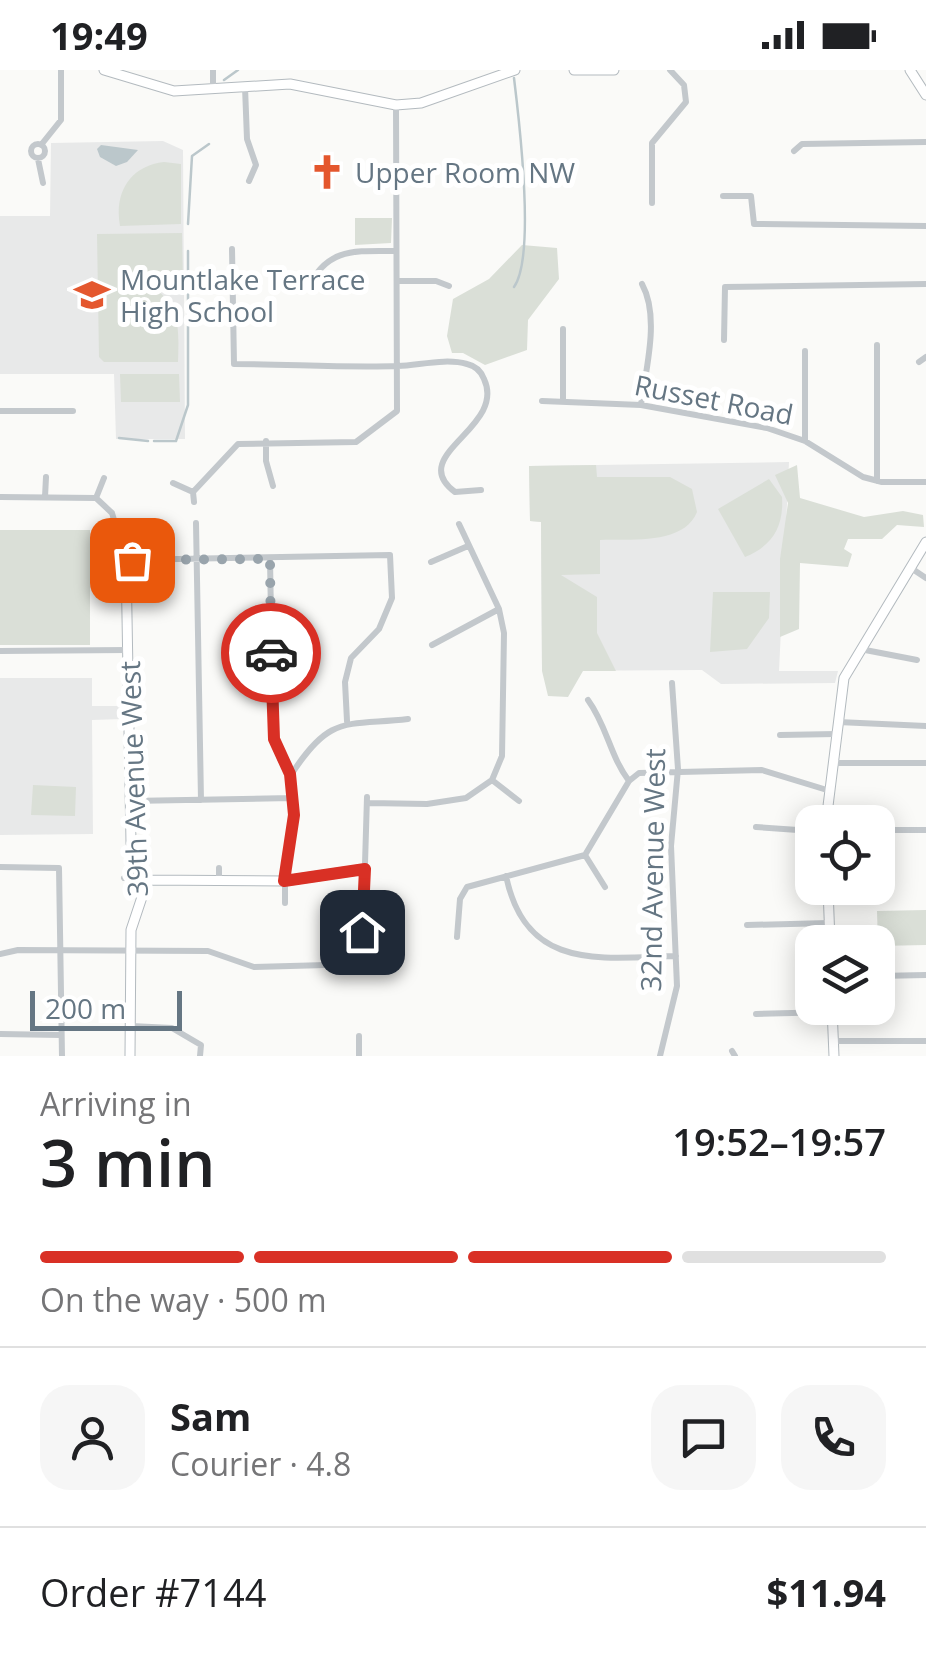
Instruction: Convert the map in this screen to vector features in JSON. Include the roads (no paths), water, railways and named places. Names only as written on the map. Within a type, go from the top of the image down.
[{"type":"street","points":[[43,183],[38,158],[45,152],[41,145],[62,120],[61,70]]},
{"type":"street","points":[[104,70],[138,84],[174,90],[290,84],[396,105],[421,103],[514,70]]},
{"type":"street","points":[[212,70],[213,88]]},
{"type":"street","points":[[574,70],[614,70]]},
{"type":"street","points":[[652,204],[652,143],[686,102],[684,85],[670,70]]},
{"type":"street","points":[[910,70],[926,95]]},
{"type":"street","points":[[245,86],[247,139],[256,165],[250,181]]},
{"type":"street","points":[[194,502],[194,492],[238,444],[356,442],[397,412],[396,105]]},
{"type":"street","points":[[794,151],[802,144],[926,142]]},
{"type":"street","points":[[724,196],[751,196],[754,224],[926,226]]},
{"type":"street","points":[[232,249],[234,364],[464,363],[483,375],[489,393],[483,416],[444,455],[438,471],[442,482],[455,492],[482,490]]},
{"type":"street","points":[[308,289],[322,263],[334,255],[396,251]]},
{"type":"street","points":[[397,281],[436,281],[449,286]]},
{"type":"street","points":[[641,404],[649,332],[648,295],[642,284]]},
{"type":"street","points":[[724,340],[725,287],[926,284]]},
{"type":"street","points":[[563,329],[563,402]]},
{"type":"street","points":[[877,345],[878,481]]},
{"type":"street","points":[[805,351],[806,441]]},
{"type":"street","name":"Russet Road","points":[[542,401],[641,404],[784,431],[878,481],[926,482]]},
{"type":"street","points":[[0,411],[73,411]]},
{"type":"street","points":[[266,441],[266,461],[273,486]]},
{"type":"street","points":[[46,477],[46,497]]},
{"type":"street","points":[[96,498],[104,478]]},
{"type":"street","points":[[173,484],[194,492]]},
{"type":"street","points":[[0,497],[96,498],[112,513],[126,560],[390,555],[392,598],[379,629],[351,658],[346,682],[347,721]]},
{"type":"street","points":[[196,523],[201,800]]},
{"type":"street","points":[[0,944],[1,954],[62,950],[208,951],[254,967],[362,964],[368,800],[400,804],[456,801],[492,780],[504,739],[504,633],[499,610],[459,524]]},
{"type":"street","points":[[827,805],[844,678],[926,542]]},
{"type":"street","points":[[431,562],[468,546]]},
{"type":"street","points":[[270,559],[272,729],[280,759],[290,774],[294,824],[284,881],[285,904]]},
{"type":"street","name":"39th Avenue West","points":[[126,560],[131,844],[141,876],[130,951],[130,1056]]},
{"type":"street","points":[[910,568],[926,578]]},
{"type":"street","points":[[432,645],[499,610]]},
{"type":"street","points":[[859,649],[917,660]]},
{"type":"street","points":[[0,651],[128,650]]},
{"type":"street","name":"32nd Avenue West","points":[[660,1056],[676,995],[671,846],[678,769],[672,683]]},
{"type":"street","points":[[588,700],[605,723],[615,762],[628,781]]},
{"type":"street","points":[[290,774],[311,746],[347,721],[408,718]]},
{"type":"street","points":[[837,722],[926,726]]},
{"type":"street","points":[[780,735],[836,734]]},
{"type":"street","points":[[832,764],[926,763]]},
{"type":"street","points":[[457,937],[462,892],[474,884],[585,855],[628,781],[640,773],[678,769],[762,770],[827,790]]},
{"type":"street","points":[[492,780],[519,801]]},
{"type":"street","points":[[130,801],[290,798]]},
{"type":"street","points":[[756,827],[795,830]]},
{"type":"street","points":[[895,830],[926,830]]},
{"type":"street","points":[[585,855],[605,887]]},
{"type":"street","points":[[0,867],[59,868],[62,1056]]},
{"type":"street","points":[[219,868],[219,881]]},
{"type":"street","points":[[124,878],[284,881],[365,869]]},
{"type":"street","points":[[506,876],[514,910],[556,950],[594,958],[676,956]]},
{"type":"street","points":[[748,925],[829,923],[828,905]]},
{"type":"street","points":[[895,976],[926,975]]},
{"type":"street","points":[[756,1014],[795,1012]]},
{"type":"street","points":[[833,1025],[834,1056]]},
{"type":"street","points":[[130,1026],[172,1028],[201,1045],[200,1056]]},
{"type":"street","points":[[0,1034],[62,1035]]},
{"type":"street","points":[[359,1036],[360,1056]]},
{"type":"street","points":[[834,1042],[926,1041]]},
{"type":"waterway","points":[[224,80],[238,70]]},
{"type":"waterway","points":[[514,78],[525,218],[521,271],[514,287]]},
{"type":"waterway","points":[[188,224],[192,156],[209,144]]},
{"type":"waterway","points":[[154,441],[176,441],[188,405],[188,251]]},
{"type":"waterway","points":[[119,438],[148,441]]},
{"type":"place","name":"Upper Room NW","points":[[327,172]]},
{"type":"place","name":"Mountlake Terrace High School","points":[[92,295]]}]
